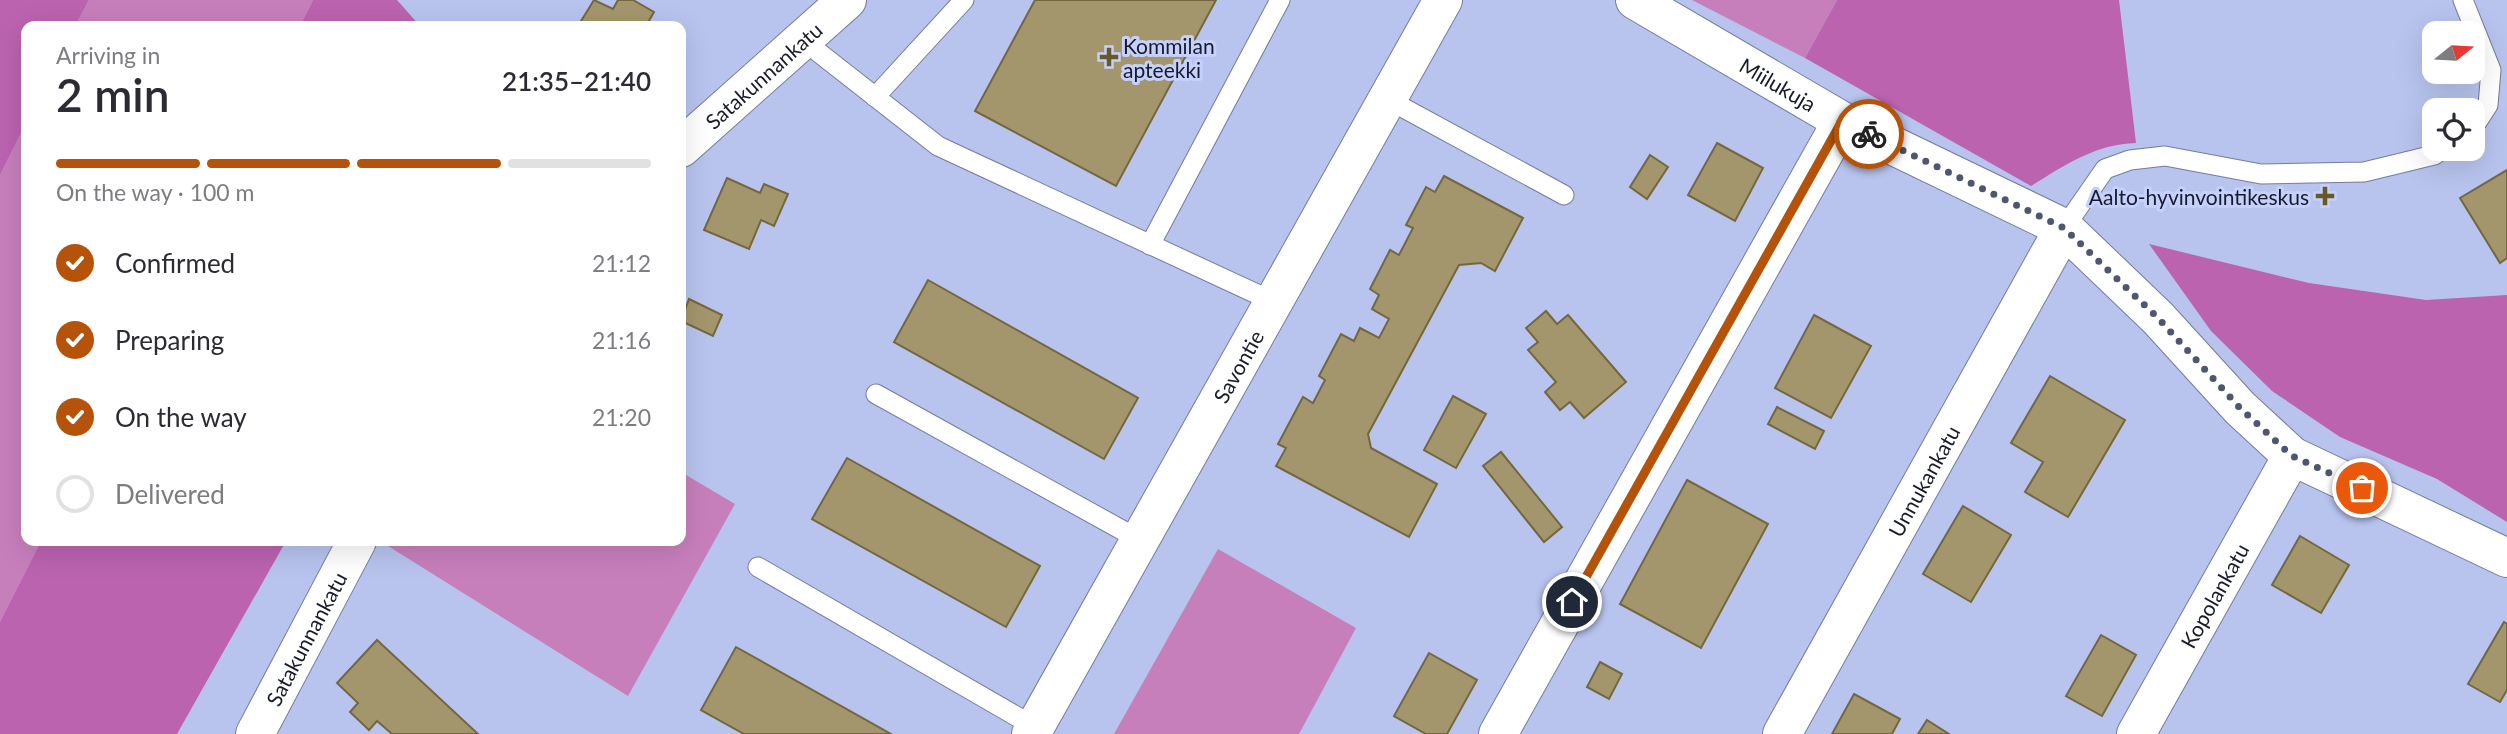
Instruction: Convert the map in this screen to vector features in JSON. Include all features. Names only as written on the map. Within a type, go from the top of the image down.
[{"type":"street","name":"Satakunnankatu","points":[[686,144],[847,0]]},
{"type":"street","name":"Savontie","points":[[1033,731],[1443,0]]},
{"type":"street","name":"Miilukuja","points":[[1635,0],[1842,121],[2064,228],[2158,318],[2240,408],[2292,456],[2507,558]]},
{"type":"street","points":[[1498,734],[1842,121]]},
{"type":"street","name":"Unnukankatu","points":[[1782,734],[2064,228]]},
{"type":"street","name":"Kopolankatu","points":[[2136,734],[2292,456]]},
{"type":"street","name":"Satakunnankatu","points":[[255,734],[354,546]]},
{"type":"lane","points":[[874,97],[964,0]]},
{"type":"lane","points":[[1150,245],[1280,0]]},
{"type":"lane","points":[[2463,0],[2499,70],[2485,110]]},
{"type":"lane","points":[[804,41],[938,146],[1274,302]]},
{"type":"lane","points":[[1387,99],[1564,195]]},
{"type":"lane","points":[[2064,228],[2105,169],[2130,160],[2165,156],[2261,174],[2364,172],[2422,158]]},
{"type":"lane","points":[[876,394],[1140,540]]},
{"type":"lane","points":[[758,567],[1033,731]]},
{"type":"shaded area","points":[[0,0],[89,0],[78,21],[21,21],[21,133],[0,175]]},
{"type":"shaded area","points":[[89,0],[313,0],[302,21],[78,21]]},
{"type":"shaded area","points":[[313,0],[397,0],[416,21],[302,21]]},
{"type":"shaded area","points":[[1692,0],[1837,0],[1805,58]]},
{"type":"shaded area","points":[[1837,0],[2119,0],[2136,143],[2121,144],[2094,152],[2069,163],[2031,186],[1805,58]]},
{"type":"shaded area","points":[[21,133],[21,546],[38,546],[0,622],[0,175]]},
{"type":"shaded area","points":[[2149,244],[2309,283],[2426,300],[2507,295],[2507,522],[2437,479],[2340,437],[2272,391],[2211,331]]},
{"type":"shaded area","points":[[686,475],[735,504],[628,696],[388,546],[686,546]]},
{"type":"shaded area","points":[[38,546],[283,546],[177,734],[0,734],[0,622]]},
{"type":"shaded area","points":[[1218,549],[1356,628],[1299,734],[1114,734]]},
{"type":"building","points":[[594,0],[613,9],[618,0],[633,0],[654,12],[649,21],[581,21]]},
{"type":"building","points":[[1035,0],[1216,0],[1116,186],[975,111]]},
{"type":"building","points":[[1717,143],[1763,168],[1735,221],[1688,195]]},
{"type":"building","points":[[1650,155],[1668,167],[1647,199],[1630,187]]},
{"type":"building","points":[[2507,170],[2507,258],[2500,263],[2460,198]]},
{"type":"building","points":[[1444,176],[1523,218],[1495,271],[1481,263],[1459,265],[1368,434],[1371,448],[1437,484],[1409,537],[1276,466],[1286,448],[1278,444],[1303,397],[1313,403],[1325,380],[1319,376],[1341,334],[1354,341],[1360,328],[1379,338],[1389,319],[1372,309],[1379,295],[1370,289],[1390,250],[1399,255],[1413,228],[1406,225],[1426,187],[1435,192]]},
{"type":"building","points":[[727,178],[760,193],[764,184],[788,194],[774,226],[761,220],[749,249],[704,230]]},
{"type":"building","points":[[928,280],[1138,398],[1104,459],[894,342]]},
{"type":"building","points":[[689,299],[722,315],[713,336],[686,323]]},
{"type":"building","points":[[1546,311],[1557,324],[1568,315],[1626,382],[1584,418],[1570,402],[1560,410],[1545,392],[1556,382],[1528,350],[1538,342],[1526,328]]},
{"type":"building","points":[[1814,315],[1871,346],[1831,418],[1775,388]]},
{"type":"building","points":[[2050,376],[2125,420],[2068,517],[2025,492],[2043,462],[2011,443]]},
{"type":"building","points":[[1453,396],[1486,414],[1456,468],[1424,450]]},
{"type":"building","points":[[1777,407],[1824,431],[1815,449],[1768,424]]},
{"type":"building","points":[[1501,452],[1562,527],[1544,542],[1483,466]]},
{"type":"building","points":[[847,458],[1040,566],[1006,627],[812,519]]},
{"type":"building","points":[[1687,480],[1768,524],[1701,648],[1620,604]]},
{"type":"building","points":[[1963,506],[2011,535],[1971,602],[1923,574]]},
{"type":"building","points":[[2300,536],[2349,565],[2321,613],[2272,585]]},
{"type":"building","points":[[2504,622],[2507,624],[2507,690],[2500,702],[2468,684]]},
{"type":"building","points":[[2101,635],[2136,655],[2102,716],[2066,696]]},
{"type":"building","points":[[377,640],[478,734],[392,734],[377,721],[369,730],[350,712],[358,703],[337,683]]},
{"type":"building","points":[[736,647],[891,734],[744,734],[701,710]]},
{"type":"building","points":[[1429,653],[1477,680],[1447,734],[1426,734],[1394,716]]},
{"type":"building","points":[[1600,662],[1622,674],[1609,699],[1587,687]]},
{"type":"building","points":[[1854,694],[1900,719],[1892,734],[1832,734]]},
{"type":"building","points":[[1927,720],[1949,734],[1918,734]]},
{"type":"way so far","points":[[1869,134],[2064,228],[2158,318],[2240,408],[2292,456],[2362,488]]},
{"type":"place","name":"Kommilan apteekki","points":[[1109,57]]},
{"type":"place","name":"Aalto-hyvinvointikeskus","points":[[2325,196]]},
{"type":"route","points":[[1572,602],[1842,121],[1869,134]]}]
